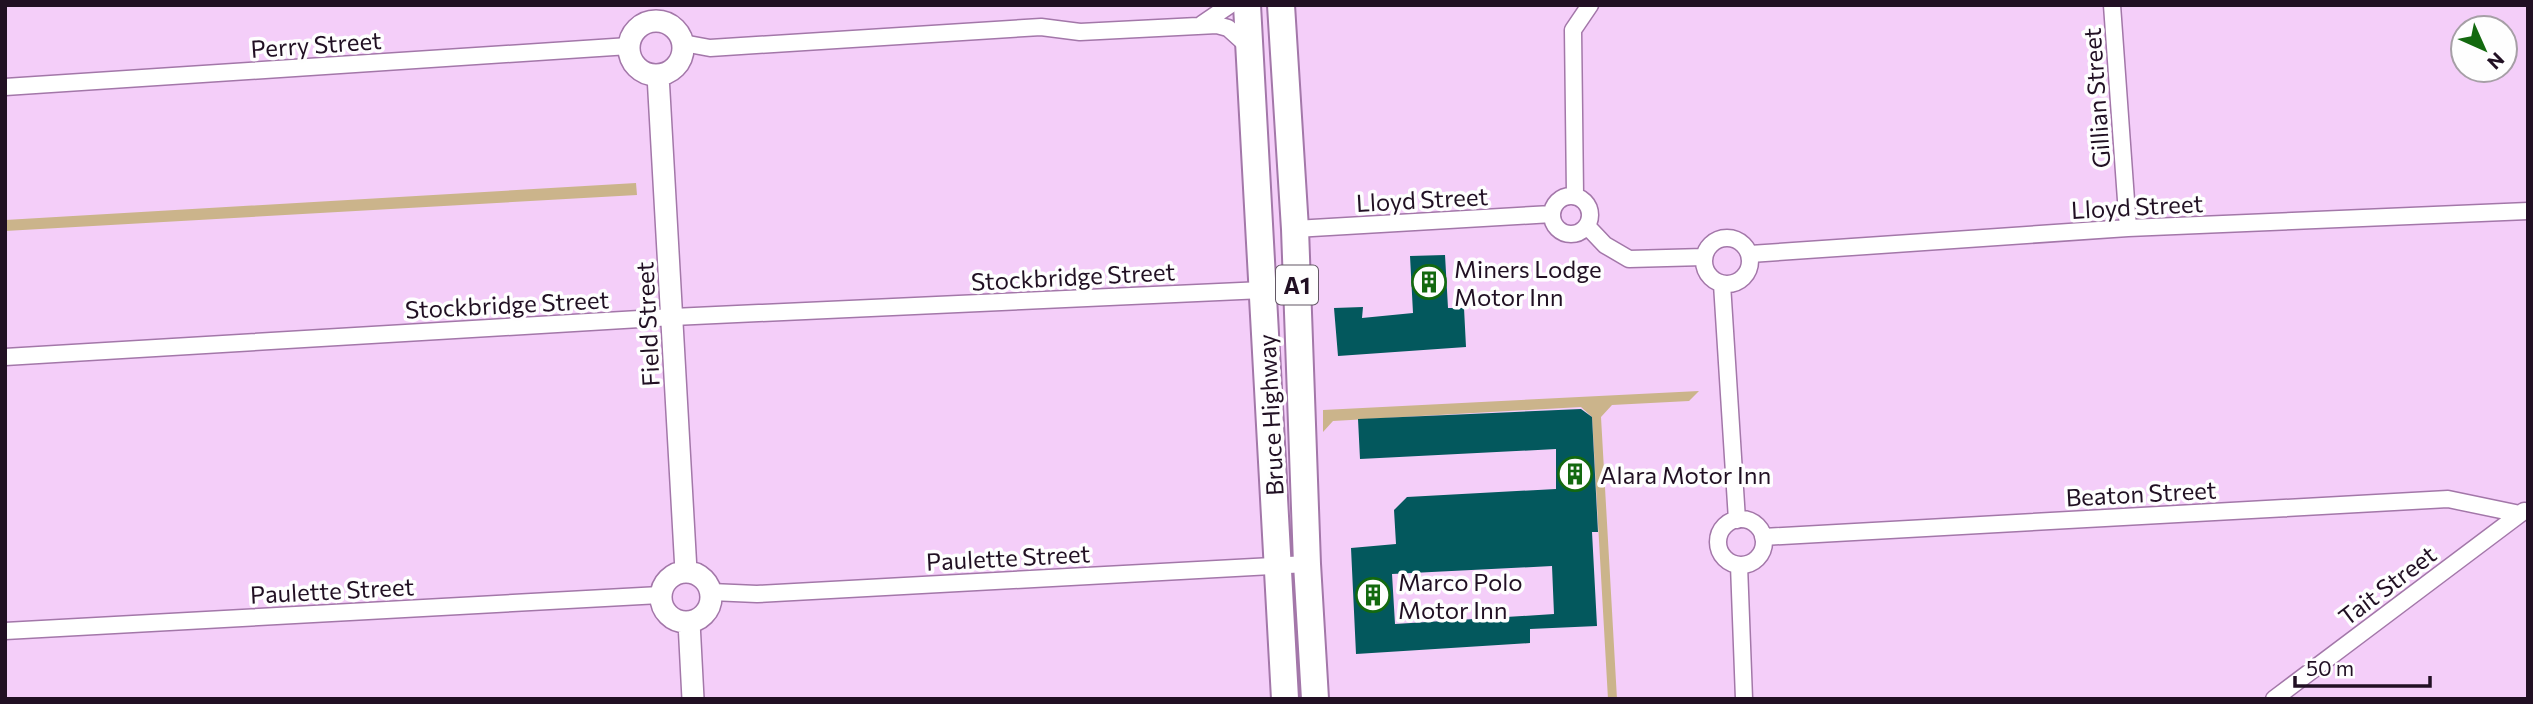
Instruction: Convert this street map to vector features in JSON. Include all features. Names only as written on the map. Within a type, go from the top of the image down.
[{"type":"highway","name":"Bruce Highway","points":[[1247,5],[1285,699]]},
{"type":"highway","name":"Bruce Highway","points":[[1281,5],[1295,229],[1307,564],[1315,699]]},
{"type":"street","points":[[1197,26],[1230,5]]},
{"type":"street","points":[[1575,195],[1573,30],[1590,5]]},
{"type":"street","name":"Gillian Street","points":[[2112,5],[2128,228]]},
{"type":"street","points":[[654,13],[674,29],[682,43],[681,58],[675,67],[658,75],[636,67],[631,59],[629,46],[638,29],[654,13]]},
{"type":"street","points":[[682,43],[710,48],[1041,27],[1080,32],[1217,25],[1228,28],[1248,46]]},
{"type":"street","name":"Perry Street","points":[[5,87],[629,46]]},
{"type":"street","name":"Field Street","points":[[658,75],[686,571]]},
{"type":"street","points":[[1575,195],[1586,201],[1590,207],[1587,226],[1576,234],[1562,232],[1556,227],[1552,214],[1562,198],[1575,195]]},
{"type":"street","name":"Lloyd Street","points":[[1750,254],[2128,228],[2528,211]]},
{"type":"street","name":"Lloyd Street","points":[[1295,229],[1552,214]]},
{"type":"street","points":[[1587,226],[1605,245],[1629,259],[1704,257]]},
{"type":"street","points":[[1726,237],[1741,242],[1750,254],[1751,263],[1747,274],[1738,282],[1722,284],[1706,272],[1704,257],[1713,243],[1726,237]]},
{"type":"street","points":[[1722,284],[1737,520]]},
{"type":"street","name":"Stockbridge Street","points":[[5,357],[673,317],[1263,290]]},
{"type":"street","name":"Beaton Street","points":[[1763,537],[2448,499],[2524,511]]},
{"type":"street","name":"Tait Street","points":[[2274,699],[2524,511]]},
{"type":"street","points":[[1737,520],[1748,520],[1755,524],[1763,537],[1760,555],[1747,564],[1739,565],[1724,558],[1718,543],[1724,526],[1737,520]]},
{"type":"street","name":"Paulette Street","points":[[711,592],[757,594],[1307,564]]},
{"type":"street","points":[[1739,565],[1744,699]]},
{"type":"street","points":[[686,571],[703,577],[711,592],[710,606],[704,614],[689,622],[674,619],[667,614],[662,607],[660,595],[668,578],[686,571]]},
{"type":"street","name":"Paulette Street","points":[[5,631],[660,595]]},
{"type":"street","points":[[689,622],[693,699]]},
{"type":"shaded area","points":[[636,183],[637,195],[5,231],[5,220]]},
{"type":"shaded area","points":[[1699,391],[1689,401],[1612,405],[1601,417],[1617,699],[1608,699],[1592,417],[1581,407],[1333,421],[1323,432],[1323,410]]},
{"type":"building","name":"Miners Lodge Motor Inn","points":[[1445,255],[1448,308],[1464,308],[1466,347],[1338,356],[1334,308],[1363,307],[1362,318],[1413,313],[1410,256]]},
{"type":"building","points":[[1581,409],[1592,417],[1598,532],[1592,532],[1597,626],[1530,629],[1530,643],[1356,654],[1351,548],[1396,544],[1394,510],[1407,497],[1556,489],[1556,449],[1360,459],[1358,419]],"holes":[[[1552,566],[1554,614],[1395,624],[1392,574]]]},
{"type":"place","name":"Miners Lodge Motor Inn","points":[[1429,282]]},
{"type":"place","name":"Alara Motor Inn","points":[[1575,474]]},
{"type":"place","name":"Marco Polo Motor Inn","points":[[1373,595]]}]
